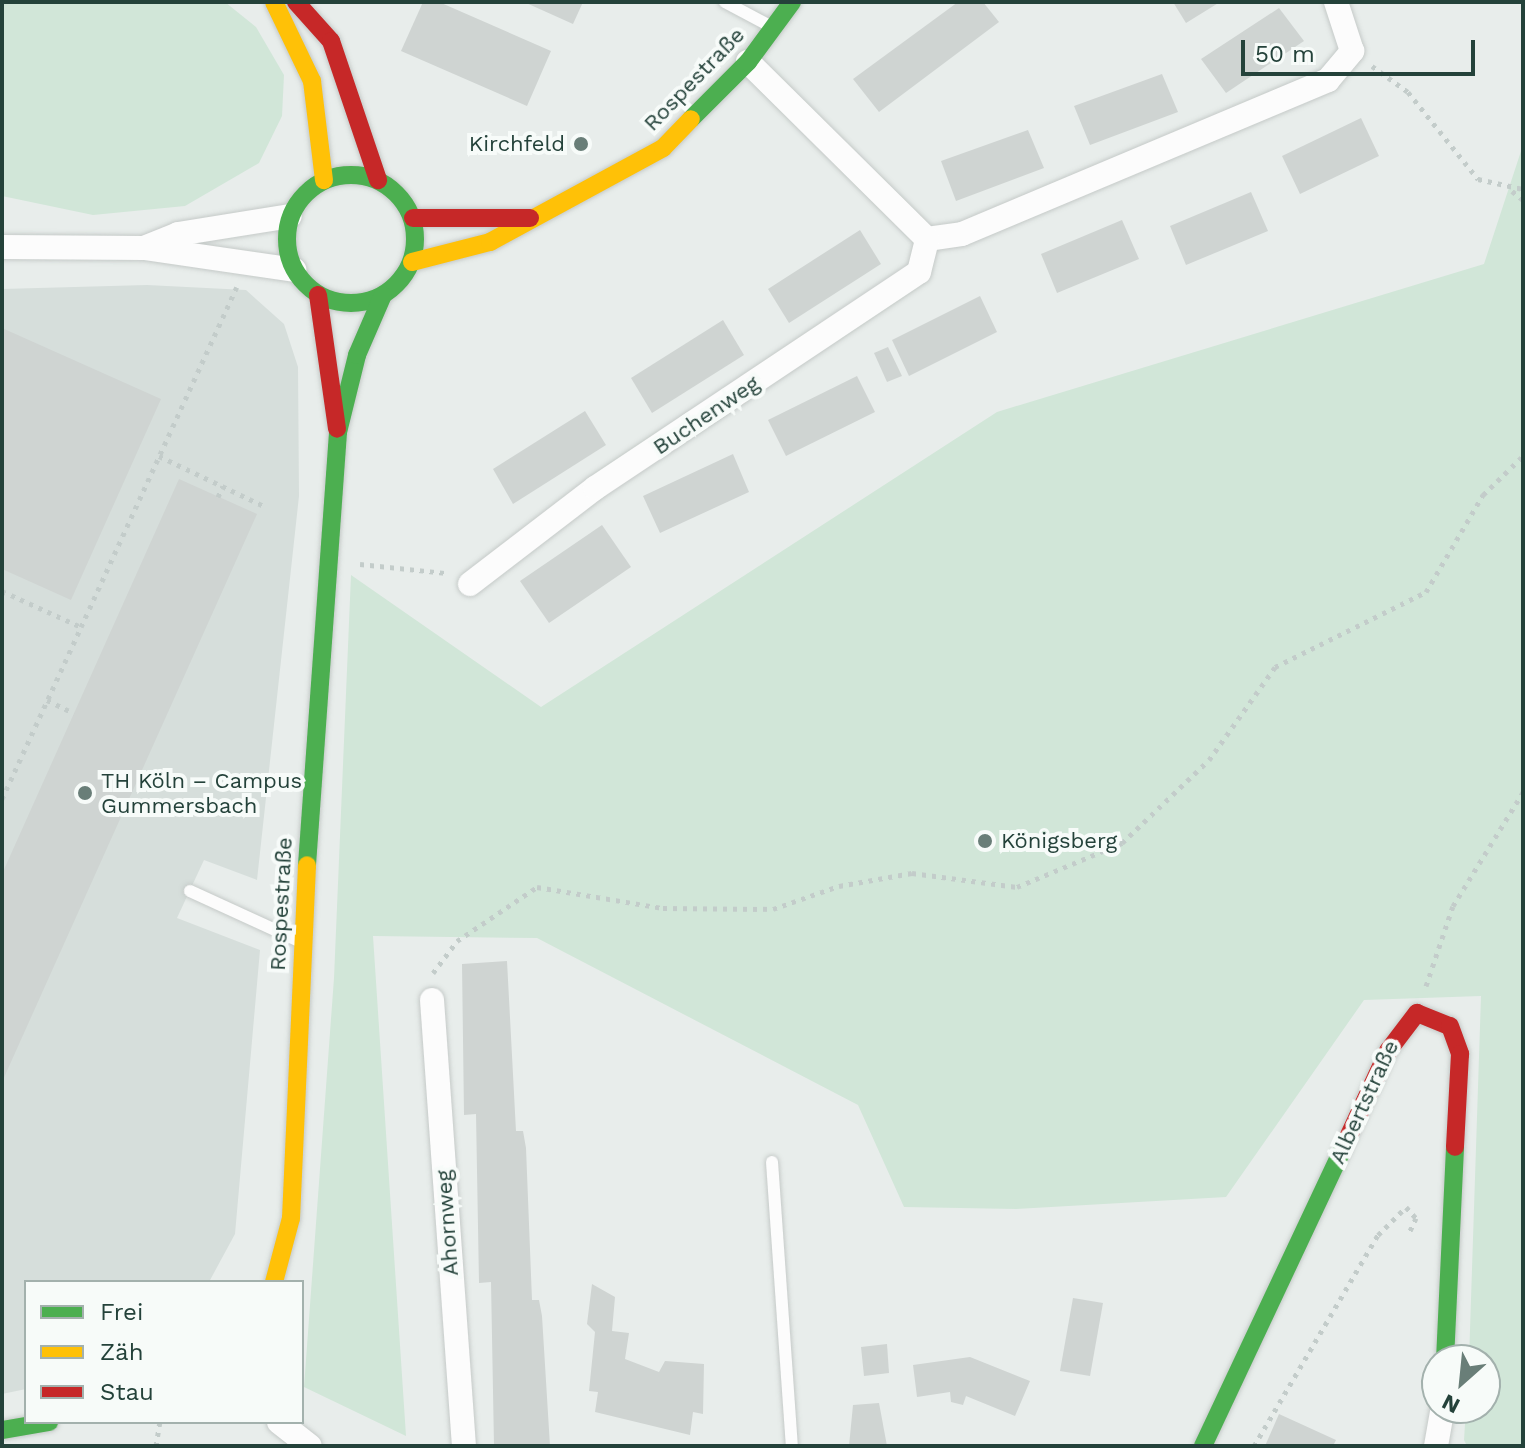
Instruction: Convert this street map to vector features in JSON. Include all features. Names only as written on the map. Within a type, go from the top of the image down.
[{"type":"street","points":[[274,2],[312,81],[324,180]]},
{"type":"street","points":[[296,2],[331,41],[378,180],[413,218],[412,262]]},
{"type":"street","name":"Rospestraße","points":[[275,1280],[291,1218],[302,942],[338,432],[357,355],[383,295],[412,262],[490,242],[663,148],[748,62],[792,2]]},
{"type":"street","points":[[748,62],[927,239],[962,234],[1328,80],[1352,51],[1336,2]]},
{"type":"street","points":[[144,248],[178,234],[290,216],[324,180],[378,180]]},
{"type":"street","points":[[290,216],[294,270]]},
{"type":"street","name":"Rospestraße","points":[[413,218],[531,218]]},
{"type":"street","name":"Buchenweg","points":[[470,584],[595,488],[919,272],[927,239]]},
{"type":"street","points":[[2,247],[144,248],[294,270],[318,295],[351,303],[383,295]]},
{"type":"street","name":"Rospestraße","points":[[318,295],[338,432]]},
{"type":"street","name":"Ahornweg","points":[[432,1000],[464,1446]]},
{"type":"street","points":[[1417,1013],[1450,1026],[1460,1054],[1446,1344]]},
{"type":"street","name":"Albertstraße","points":[[1203,1446],[1388,1051],[1417,1013]]},
{"type":"street","points":[[2,1430],[37,1424]]},
{"type":"street","points":[[282,1424],[310,1446]]},
{"type":"street","points":[[1436,1446],[1440,1424]]},
{"type":"lane","points":[[725,2],[774,29]]},
{"type":"lane","points":[[190,891],[302,942]]},
{"type":"lane","points":[[772,1162],[792,1446]]},
{"type":"path","points":[[1352,51],[1408,92],[1478,179],[1511,191],[1523,200]]},
{"type":"path","points":[[1511,191],[1523,189]]},
{"type":"path","points":[[2,799],[239,282]]},
{"type":"path","points":[[159,456],[266,507]]},
{"type":"path","points":[[432,1000],[442,954],[537,887],[647,906],[773,909],[839,886],[912,873],[1017,887],[1122,843],[1209,760],[1275,667],[1426,592],[1483,495],[1523,456]]},
{"type":"path","points":[[218,497],[223,486]]},
{"type":"path","points":[[328,558],[422,575],[455,572],[470,584]]},
{"type":"path","points":[[2,591],[81,627]]},
{"type":"path","points":[[47,700],[74,713]]},
{"type":"path","points":[[1417,1013],[1453,906],[1523,792]]},
{"type":"path","points":[[1254,1446],[1378,1235],[1406,1207],[1416,1218],[1409,1233]]},
{"type":"path","points":[[156,1446],[160,1424]]},
{"type":"shaded area","points":[[147,285],[246,290],[284,324],[298,367],[299,496],[257,880],[204,860],[177,918],[260,950],[235,1234],[210,1280],[24,1280],[24,1389],[2,1394],[2,289]]},
{"type":"green space","points":[[2,2],[225,2],[256,27],[284,75],[282,116],[259,163],[185,206],[93,215],[2,196]]},
{"type":"green space","points":[[1523,145],[1523,1446],[1467,1446],[1464,1440],[1465,1424],[1501,1424],[1501,1344],[1470,1344],[1481,996],[1364,1000],[1226,1197],[1016,1209],[904,1207],[858,1105],[537,938],[373,936],[406,1436],[304,1387],[334,978],[351,575],[541,707],[997,412],[1484,264]]},
{"type":"building","points":[[423,2],[439,2],[551,51],[527,106],[401,51]]},
{"type":"building","points":[[524,2],[583,2],[573,24]]},
{"type":"building","points":[[958,2],[983,2],[999,22],[879,112],[853,79]]},
{"type":"building","points":[[1173,2],[1220,2],[1186,23]]},
{"type":"building","points":[[1279,8],[1304,41],[1226,93],[1201,59]]},
{"type":"building","points":[[1162,74],[1178,112],[1090,145],[1074,106]]},
{"type":"building","points":[[1361,118],[1379,156],[1300,194],[1282,156]]},
{"type":"building","points":[[1028,130],[1044,168],[956,201],[941,161]]},
{"type":"building","points":[[1251,192],[1268,231],[1186,265],[1170,226]]},
{"type":"building","points":[[1122,220],[1139,259],[1057,293],[1041,254]]},
{"type":"building","points":[[860,230],[881,264],[789,323],[768,289]]},
{"type":"building","points":[[980,296],[997,332],[909,376],[892,340]]},
{"type":"building","points":[[723,320],[744,355],[652,413],[631,378]]},
{"type":"building","points":[[2,328],[161,399],[71,600],[2,569]]},
{"type":"building","points":[[888,347],[902,376],[887,382],[874,353]]},
{"type":"building","points":[[857,376],[875,412],[786,456],[768,420]]},
{"type":"building","points":[[585,411],[606,445],[513,504],[493,469]]},
{"type":"building","points":[[733,454],[749,492],[660,533],[643,496]]},
{"type":"building","name":"TH Köln – Campus Gummersbach","points":[[179,479],[257,514],[2,1082],[2,874]]},
{"type":"building","points":[[602,525],[631,567],[549,623],[520,581]]},
{"type":"building","points":[[507,961],[516,1131],[523,1131],[526,1148],[532,1300],[539,1300],[542,1316],[550,1446],[494,1446],[491,1282],[479,1283],[476,1114],[464,1115],[462,964]]},
{"type":"building","points":[[592,1284],[615,1297],[612,1331],[629,1333],[625,1359],[659,1372],[665,1361],[704,1364],[703,1414],[693,1412],[690,1435],[595,1412],[598,1392],[589,1391],[595,1332],[587,1324]]},
{"type":"building","points":[[1073,1298],[1103,1303],[1090,1376],[1060,1371]]},
{"type":"building","points":[[887,1344],[889,1373],[864,1376],[861,1347]]},
{"type":"building","points":[[970,1357],[1030,1381],[1015,1416],[966,1396],[963,1405],[951,1402],[950,1392],[917,1397],[913,1365]]},
{"type":"building","points":[[879,1403],[887,1446],[849,1446],[853,1405]]},
{"type":"building","points":[[1279,1414],[1336,1440],[1333,1446],[1265,1446]]},
{"type":"traffic: fast","points":[[691,119],[748,62],[792,2]]},
{"type":"traffic: fast","points":[[351,175],[376,180],[397,193],[410,214],[415,239],[410,264],[397,285],[376,298],[351,303],[326,298],[305,285],[292,264],[287,239],[292,214],[305,193],[326,180],[351,175]]},
{"type":"traffic: fast","points":[[307,865],[338,432],[357,355],[383,295]]},
{"type":"traffic: fast","points":[[1203,1446],[1344,1146]]},
{"type":"traffic: fast","points":[[1446,1344],[1455,1147]]},
{"type":"traffic: fast","points":[[2,1430],[37,1424]]},
{"type":"traffic: slow","points":[[274,2],[312,81],[324,180]]},
{"type":"traffic: slow","points":[[412,262],[490,242],[663,148],[691,119]]},
{"type":"traffic: slow","points":[[275,1280],[291,1218],[307,865]]},
{"type":"traffic: jam","points":[[296,2],[331,41],[378,180]]},
{"type":"traffic: jam","points":[[413,218],[530,218]]},
{"type":"traffic: jam","points":[[318,295],[337,429]]},
{"type":"traffic: jam","points":[[1344,1146],[1388,1051],[1417,1013],[1450,1026],[1460,1054],[1455,1147]]},
{"type":"place","name":"Kirchfeld","points":[[581,144]]},
{"type":"place","name":"TH Köln – Campus Gummersbach","points":[[85,793]]},
{"type":"place","name":"Königsberg","points":[[985,841]]}]
